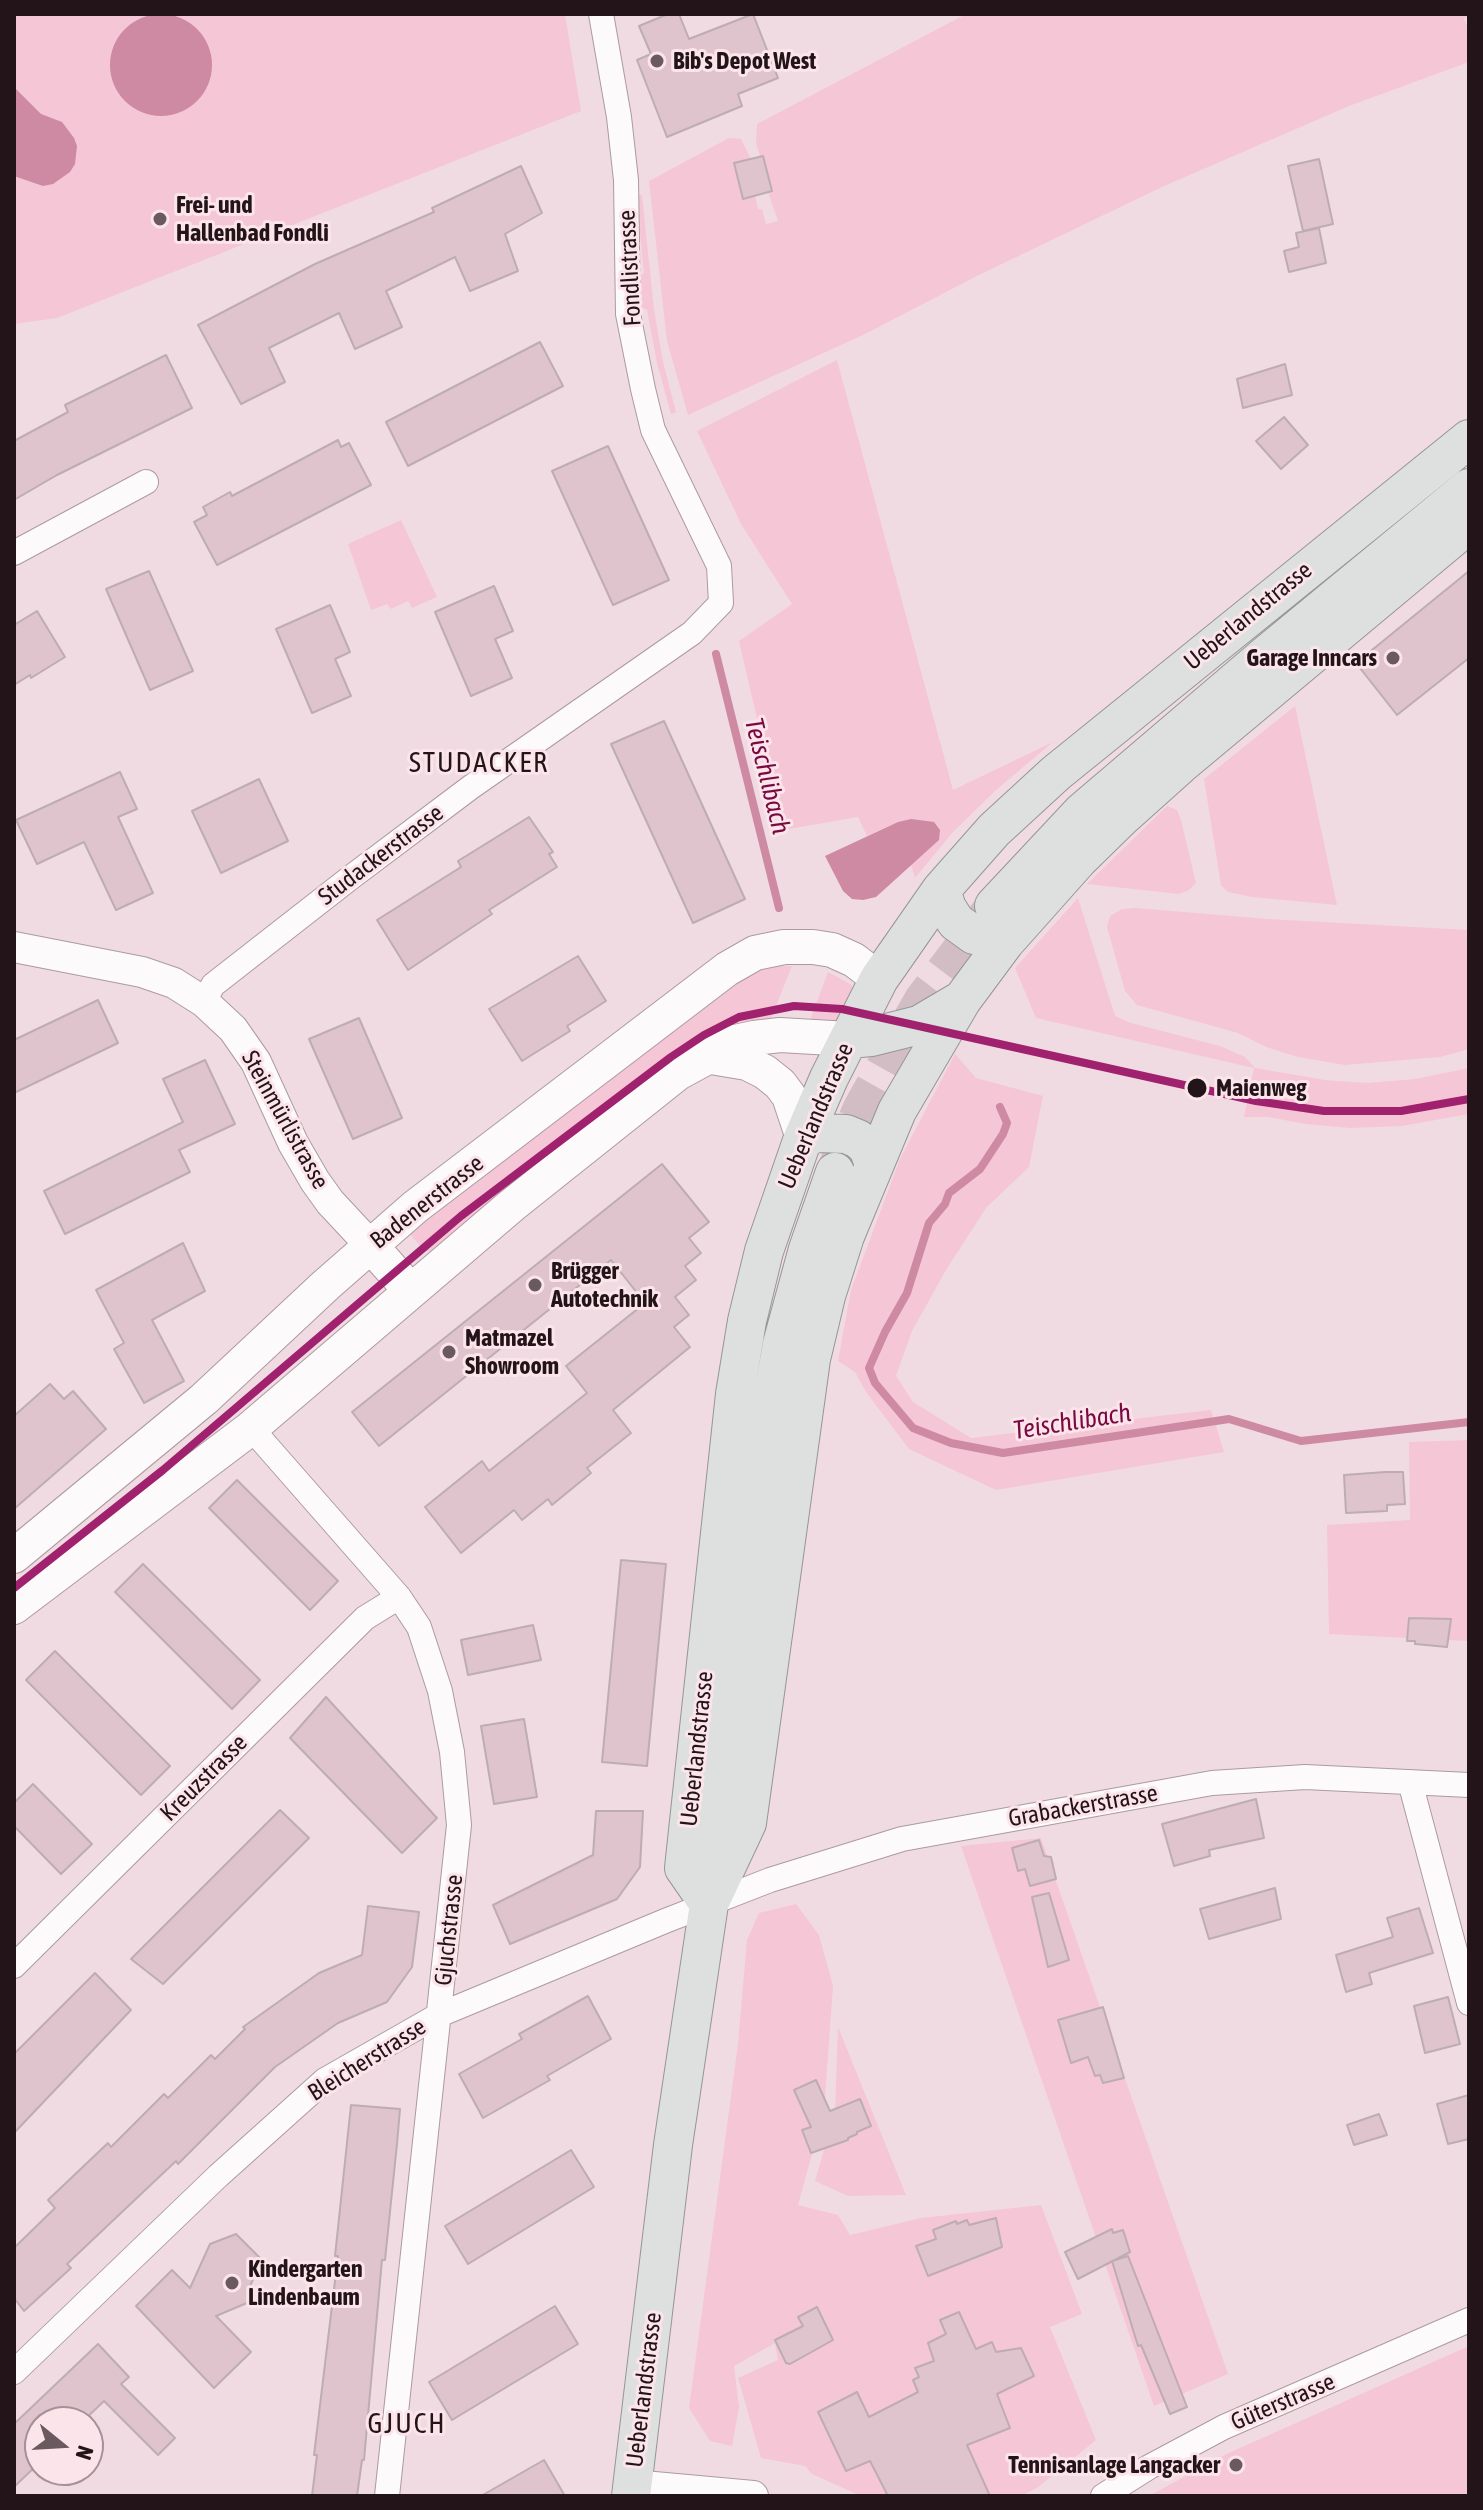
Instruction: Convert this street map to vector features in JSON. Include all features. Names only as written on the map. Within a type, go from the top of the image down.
[{"type":"main road","name":"Ueberlandstrasse","points":[[709,1904],[684,1868],[735,1394],[747,1321],[764,1251],[803,1138],[879,979],[941,890],[994,830],[1056,773],[1469,439]]},
{"type":"main road","name":"Ueberlandstrasse","points":[[709,1904],[747,1823],[811,1359],[826,1296],[845,1236],[874,1164],[912,1085],[962,1000],[1036,858],[1082,812],[1469,488]]},
{"type":"main road","name":"Ueberlandstrasse","points":[[999,924],[1078,860],[1123,816],[1469,524]]},
{"type":"main road","points":[[832,950],[855,950],[879,943],[903,927],[941,890],[956,922],[974,935],[999,924]]},
{"type":"main road","name":"Badenerstrasse","points":[[14,1556],[204,1399],[415,1207],[727,969],[755,953],[784,947],[832,950],[854,960],[879,979]]},
{"type":"main road","points":[[879,979],[890,994],[903,1031],[912,1085]]},
{"type":"main road","points":[[14,1607],[251,1428],[511,1206],[678,1073],[735,1042],[780,1035],[849,1039],[871,1037],[903,1031],[937,1016],[962,1000]]},
{"type":"main road","points":[[711,1057],[747,1063],[780,1084],[789,1096],[803,1138],[817,1133],[846,1134],[868,1148],[874,1164]]},
{"type":"main road","name":"Ueberlandstrasse","points":[[632,2490],[673,2145],[709,1904],[762,1461],[782,1344],[808,1249],[835,1172]]},
{"type":"main road","points":[[371,1246],[411,1291]]},
{"type":"main road","points":[[204,1399],[251,1428]]},
{"type":"street","name":"Fondlistrasse","points":[[601,14],[619,117],[626,180],[628,314],[643,389],[653,430],[719,566],[721,603]]},
{"type":"street","points":[[14,553],[146,482]]},
{"type":"street","name":"Studackerstrasse","points":[[204,1002],[213,985],[350,878],[471,787],[692,633],[721,603]]},
{"type":"street","name":"Steinmürlistrasse","points":[[14,947],[142,972],[174,983],[204,1002],[233,1029],[256,1062],[293,1143],[315,1181],[371,1246]]},
{"type":"street","name":"Gjuchstrasse","points":[[251,1428],[399,1597],[419,1627],[440,1691],[452,1752],[459,1825],[387,2496]]},
{"type":"street","name":"Kreuzstrasse","points":[[14,1966],[365,1618],[399,1597]]},
{"type":"street","name":"Grabackerstrasse","points":[[709,1904],[770,1880],[902,1839],[1212,1783],[1305,1777],[1469,1785]]},
{"type":"street","points":[[1410,1782],[1469,2003]]},
{"type":"street","name":"Bleicherstrasse","points":[[14,2372],[218,2176],[325,2080],[439,2015],[709,1904]]},
{"type":"street","name":"Güterstrasse","points":[[1103,2496],[1149,2467],[1224,2427],[1469,2320]]},
{"type":"street","points":[[632,2490],[753,2496]]},
{"type":"shaded area","name":"Frei- und Hallenbad Fondli","points":[[14,14],[565,14],[581,111],[57,318],[14,324]]},
{"type":"shaded area","points":[[161,14],[180,18],[197,29],[208,46],[212,65],[208,84],[197,101],[180,112],[161,116],[142,112],[125,101],[114,84],[110,65],[114,46],[125,29],[142,18]]},
{"type":"shaded area","points":[[966,14],[1468,14],[1469,17],[1464,18],[1469,31],[1469,62],[1349,106],[1162,187],[865,334],[688,415],[667,341],[649,181],[729,138],[741,139],[751,159],[734,163],[743,198],[755,195],[766,224],[778,221],[768,192],[772,191],[763,156],[760,156],[756,143],[757,124]]},
{"type":"shaded area","points":[[14,87],[41,114],[62,122],[74,138],[77,146],[75,164],[70,172],[53,184],[43,186],[14,176]]},
{"type":"shaded area","points":[[636,194],[642,195],[654,309],[676,412],[671,414],[647,310],[636,304],[633,281],[644,273]]},
{"type":"shaded area","points":[[837,360],[953,790],[1053,742],[996,790],[953,832],[915,878],[911,865],[939,840],[911,819],[867,836],[858,817],[783,830],[739,641],[792,604],[741,524],[697,431]]},
{"type":"shaded area","points":[[401,520],[437,597],[412,608],[408,601],[391,609],[387,604],[371,610],[348,544]]},
{"type":"shaded area","points":[[1295,706],[1337,905],[1252,897],[1228,892],[1221,885],[1204,779]]},
{"type":"shaded area","points":[[1167,806],[1177,810],[1181,820],[1196,883],[1189,890],[1179,894],[1087,884]]},
{"type":"shaded area","points":[[911,819],[934,822],[940,830],[939,840],[876,897],[852,899],[843,891],[825,856]]},
{"type":"shaded area","points":[[1078,898],[1115,1016],[1220,1046],[1245,1057],[1255,1068],[1325,1080],[1367,1083],[1415,1079],[1469,1068],[1469,1114],[1402,1126],[1350,1128],[1268,1117],[1244,1117],[1254,1068],[1036,1018],[1015,968]]},
{"type":"shaded area","points":[[1122,909],[1469,930],[1469,1049],[1440,1057],[1345,1065],[1298,1057],[1266,1047],[1238,1033],[1137,1005],[1125,991],[1107,927],[1110,916]]},
{"type":"shaded area","points":[[779,966],[792,966],[768,1026],[587,1127],[487,1203],[432,1252],[425,1251],[409,1233],[410,1228],[740,980]]},
{"type":"shaded area","points":[[828,972],[852,985],[848,1020],[808,1026]]},
{"type":"shaded area","points":[[955,1054],[976,1078],[1043,1096],[1029,1167],[986,1208],[912,1331],[896,1376],[913,1402],[971,1438],[1211,1410],[1224,1452],[996,1490],[909,1449],[866,1392],[855,1372],[838,1361],[851,1290],[900,1159]]},
{"type":"shaded area","points":[[1469,1440],[1469,1641],[1329,1634],[1327,1525],[1410,1520],[1409,1442]]},
{"type":"shaded area","points":[[1041,1838],[1228,2374],[1154,2406],[961,1846]]},
{"type":"shaded area","points":[[796,1904],[819,1935],[833,1986],[824,2110],[798,2205],[838,2215],[850,2235],[921,2218],[1041,2205],[1082,2314],[1050,2327],[1096,2440],[1037,2488],[1021,2496],[861,2496],[812,2474],[805,2466],[761,2458],[738,2378],[778,2360],[775,2343],[734,2366],[739,2407],[732,2446],[710,2441],[689,2408],[738,2044],[747,1940],[759,1913]]},
{"type":"shaded area","points":[[838,2027],[906,2195],[848,2196],[815,2181],[835,2112]]},
{"type":"shaded area","points":[[1469,2346],[1469,2496],[1149,2496],[1222,2456]]},
{"type":"building","points":[[668,14],[679,14],[689,39],[753,14],[778,78],[738,94],[742,106],[667,137],[637,60],[651,54],[639,26]]},
{"type":"building","points":[[763,156],[772,191],[743,199],[734,163]]},
{"type":"building","points":[[1319,159],[1333,224],[1303,231],[1288,166]]},
{"type":"building","points":[[521,166],[542,213],[505,234],[518,271],[470,291],[455,257],[386,291],[402,327],[355,349],[339,313],[269,348],[285,382],[241,404],[198,325],[315,264],[434,212],[432,208]]},
{"type":"building","points":[[1319,228],[1326,263],[1289,272],[1284,251],[1299,247],[1296,233]]},
{"type":"building","points":[[540,342],[563,386],[408,466],[386,422]]},
{"type":"building","points":[[166,355],[192,408],[57,475],[14,500],[14,441],[68,412],[65,405]]},
{"type":"building","points":[[1285,364],[1292,395],[1243,408],[1237,379]]},
{"type":"building","points":[[1284,417],[1308,445],[1281,469],[1256,441]]},
{"type":"building","points":[[338,440],[341,447],[349,443],[371,485],[217,565],[194,522],[207,515],[203,507],[230,492],[232,496]]},
{"type":"building","points":[[608,446],[669,580],[613,605],[552,471]]},
{"type":"building","points":[[149,571],[193,671],[150,690],[106,589]]},
{"type":"building","points":[[1469,571],[1469,658],[1397,715],[1356,663]]},
{"type":"building","points":[[494,586],[513,631],[495,639],[512,678],[471,696],[435,612]]},
{"type":"building","points":[[330,605],[350,652],[335,659],[351,696],[312,713],[276,629]]},
{"type":"building","points":[[37,611],[65,657],[14,685],[14,625]]},
{"type":"building","points":[[664,721],[745,899],[693,923],[611,744]]},
{"type":"building","points":[[120,772],[137,809],[118,817],[153,893],[116,910],[84,842],[37,864],[16,820]]},
{"type":"building","points":[[259,779],[288,841],[221,873],[192,811]]},
{"type":"building","points":[[529,817],[553,852],[549,854],[557,867],[489,910],[492,914],[408,970],[377,920],[461,867],[458,861]]},
{"type":"building","points":[[578,956],[606,1001],[567,1026],[570,1031],[522,1061],[489,1009]]},
{"type":"building","points":[[98,1000],[118,1043],[14,1093],[14,1040]]},
{"type":"building","points":[[359,1018],[402,1118],[353,1139],[309,1039]]},
{"type":"building","points":[[205,1060],[235,1124],[179,1150],[190,1172],[65,1234],[44,1191],[183,1122],[163,1079]]},
{"type":"building","points":[[662,1164],[709,1222],[689,1238],[701,1253],[685,1266],[696,1280],[675,1297],[689,1315],[674,1327],[690,1347],[613,1410],[631,1433],[587,1468],[591,1473],[552,1505],[548,1499],[522,1520],[514,1510],[461,1553],[425,1507],[482,1461],[489,1471],[587,1393],[566,1366],[645,1303],[611,1260],[379,1446],[352,1412]]},
{"type":"building","points":[[183,1243],[205,1291],[152,1320],[184,1381],[144,1403],[114,1349],[124,1343],[96,1290]]},
{"type":"building","points":[[50,1384],[64,1399],[73,1391],[106,1429],[14,1509],[14,1416]]},
{"type":"building","points":[[1403,1472],[1405,1504],[1387,1505],[1387,1511],[1346,1513],[1344,1475]]},
{"type":"building","points":[[237,1480],[338,1581],[310,1610],[209,1508]]},
{"type":"building","points":[[621,1560],[666,1564],[647,1766],[602,1762]]},
{"type":"building","points":[[143,1564],[260,1680],[232,1709],[115,1592]]},
{"type":"building","points":[[1409,1618],[1451,1619],[1447,1647],[1407,1641]]},
{"type":"building","points":[[533,1625],[541,1660],[468,1675],[461,1640]]},
{"type":"building","points":[[55,1651],[170,1766],[141,1795],[26,1680]]},
{"type":"building","points":[[326,1697],[437,1818],[402,1853],[290,1738]]},
{"type":"building","points":[[524,1719],[537,1797],[494,1804],[481,1726]]},
{"type":"building","points":[[33,1784],[92,1844],[61,1874],[14,1826],[14,1803]]},
{"type":"building","points":[[1256,1799],[1264,1838],[1209,1850],[1210,1856],[1174,1866],[1162,1824]]},
{"type":"building","points":[[280,1810],[309,1838],[163,1984],[131,1959]]},
{"type":"building","points":[[596,1811],[643,1811],[640,1867],[617,1899],[510,1944],[493,1905],[593,1855]]},
{"type":"building","points":[[1039,1840],[1044,1856],[1051,1857],[1056,1879],[1030,1886],[1025,1869],[1018,1871],[1012,1848]]},
{"type":"building","points":[[1275,1888],[1281,1919],[1209,1939],[1200,1909]]},
{"type":"building","points":[[1049,1893],[1069,1960],[1048,1967],[1032,1897]]},
{"type":"building","points":[[368,1906],[419,1912],[412,1967],[387,2002],[338,2023],[275,2067],[178,2164],[176,2161],[67,2264],[71,2268],[24,2311],[14,2298],[14,2248],[55,2208],[48,2200],[108,2143],[111,2147],[164,2094],[168,2098],[211,2055],[215,2059],[245,2029],[243,2027],[319,1973],[362,1955]]},
{"type":"building","points":[[1419,1908],[1433,1953],[1369,1973],[1372,1984],[1346,1992],[1336,1955],[1393,1937],[1387,1918]]},
{"type":"building","points":[[95,1973],[131,2010],[14,2133],[14,2054]]},
{"type":"building","points":[[588,1996],[611,2039],[547,2076],[550,2080],[483,2118],[459,2074],[522,2039],[519,2034]]},
{"type":"building","points":[[1448,1997],[1460,2044],[1425,2053],[1414,2006]]},
{"type":"building","points":[[1103,2007],[1124,2078],[1103,2083],[1100,2075],[1095,2076],[1088,2057],[1071,2063],[1058,2020]]},
{"type":"building","points":[[816,2080],[830,2111],[860,2099],[871,2126],[848,2140],[811,2153],[802,2130],[811,2127],[794,2090]]},
{"type":"building","points":[[1469,2095],[1469,2139],[1448,2144],[1437,2104]]},
{"type":"building","points":[[351,2105],[400,2109],[397,2144],[385,2260],[382,2260],[364,2460],[357,2496],[312,2496],[317,2455],[314,2455],[338,2256],[335,2256]]},
{"type":"building","points":[[1379,2114],[1387,2135],[1354,2145],[1347,2125]]},
{"type":"building","points":[[571,2150],[594,2187],[468,2264],[445,2226]]},
{"type":"building","points":[[996,2218],[1002,2247],[928,2276],[916,2246],[936,2239],[933,2230],[956,2221],[957,2224],[967,2220],[969,2225]]},
{"type":"building","points":[[1112,2229],[1113,2233],[1123,2230],[1130,2252],[1078,2279],[1065,2252]]},
{"type":"building","points":[[236,2234],[262,2260],[250,2286],[254,2300],[216,2316],[251,2352],[214,2388],[136,2306],[172,2270],[190,2288],[210,2244]]},
{"type":"building","points":[[1128,2256],[1187,2407],[1170,2414],[1141,2345],[1138,2346],[1112,2261]]},
{"type":"building","points":[[555,2306],[578,2344],[452,2420],[429,2382]]},
{"type":"building","points":[[817,2307],[833,2340],[790,2364],[786,2363],[775,2340],[803,2326],[798,2317]]},
{"type":"building","points":[[959,2312],[976,2349],[992,2342],[996,2352],[1021,2348],[1034,2376],[997,2394],[1010,2428],[967,2445],[990,2496],[888,2496],[870,2461],[846,2471],[818,2412],[857,2392],[869,2417],[918,2392],[913,2380],[919,2377],[915,2368],[934,2361],[928,2343],[946,2334],[940,2320]]},
{"type":"building","points":[[98,2344],[129,2377],[121,2384],[175,2438],[158,2455],[104,2401],[99,2406],[33,2406]]},
{"type":"building","points":[[24,2414],[24,2477],[14,2487],[14,2424]]},
{"type":"building","points":[[544,2460],[565,2496],[481,2496]]},
{"type":"waterway","name":"Teischlibach","points":[[716,654],[779,908]]},
{"type":"waterway","name":"Teischlibach","points":[[1000,1107],[1007,1123],[1003,1134],[980,1169],[949,1193],[945,1204],[929,1223],[907,1293],[869,1368],[875,1383],[913,1428],[951,1443],[1003,1453],[1229,1419],[1301,1441],[1469,1422]]},
{"type":"tunnel","points":[[835,1172],[862,1108],[923,1000],[993,908]]},
{"type":"transit line","points":[[14,1588],[163,1470],[461,1216],[671,1057],[739,1017],[794,1006],[842,1009],[1256,1101],[1324,1111],[1401,1111],[1469,1099]]},
{"type":"place","name":"Bib's Depot West","points":[[657,61]]},
{"type":"place","name":"Frei- und Hallenbad Fondli","points":[[160,219]]},
{"type":"place","name":"Garage Inncars","points":[[1393,658]]},
{"type":"place","name":"Maienweg","points":[[1197,1088]]},
{"type":"place","name":"Brügger Autotechnik","points":[[535,1285]]},
{"type":"place","name":"Matmazel Showroom","points":[[449,1352]]},
{"type":"place","name":"Kindergarten Lindenbaum","points":[[232,2283]]},
{"type":"place","name":"Tennisanlage Langacker","points":[[1236,2465]]},
{"type":"district","name":"STUDACKER","points":[[479,763]]},
{"type":"district","name":"GJUCH","points":[[407,2424]]}]
